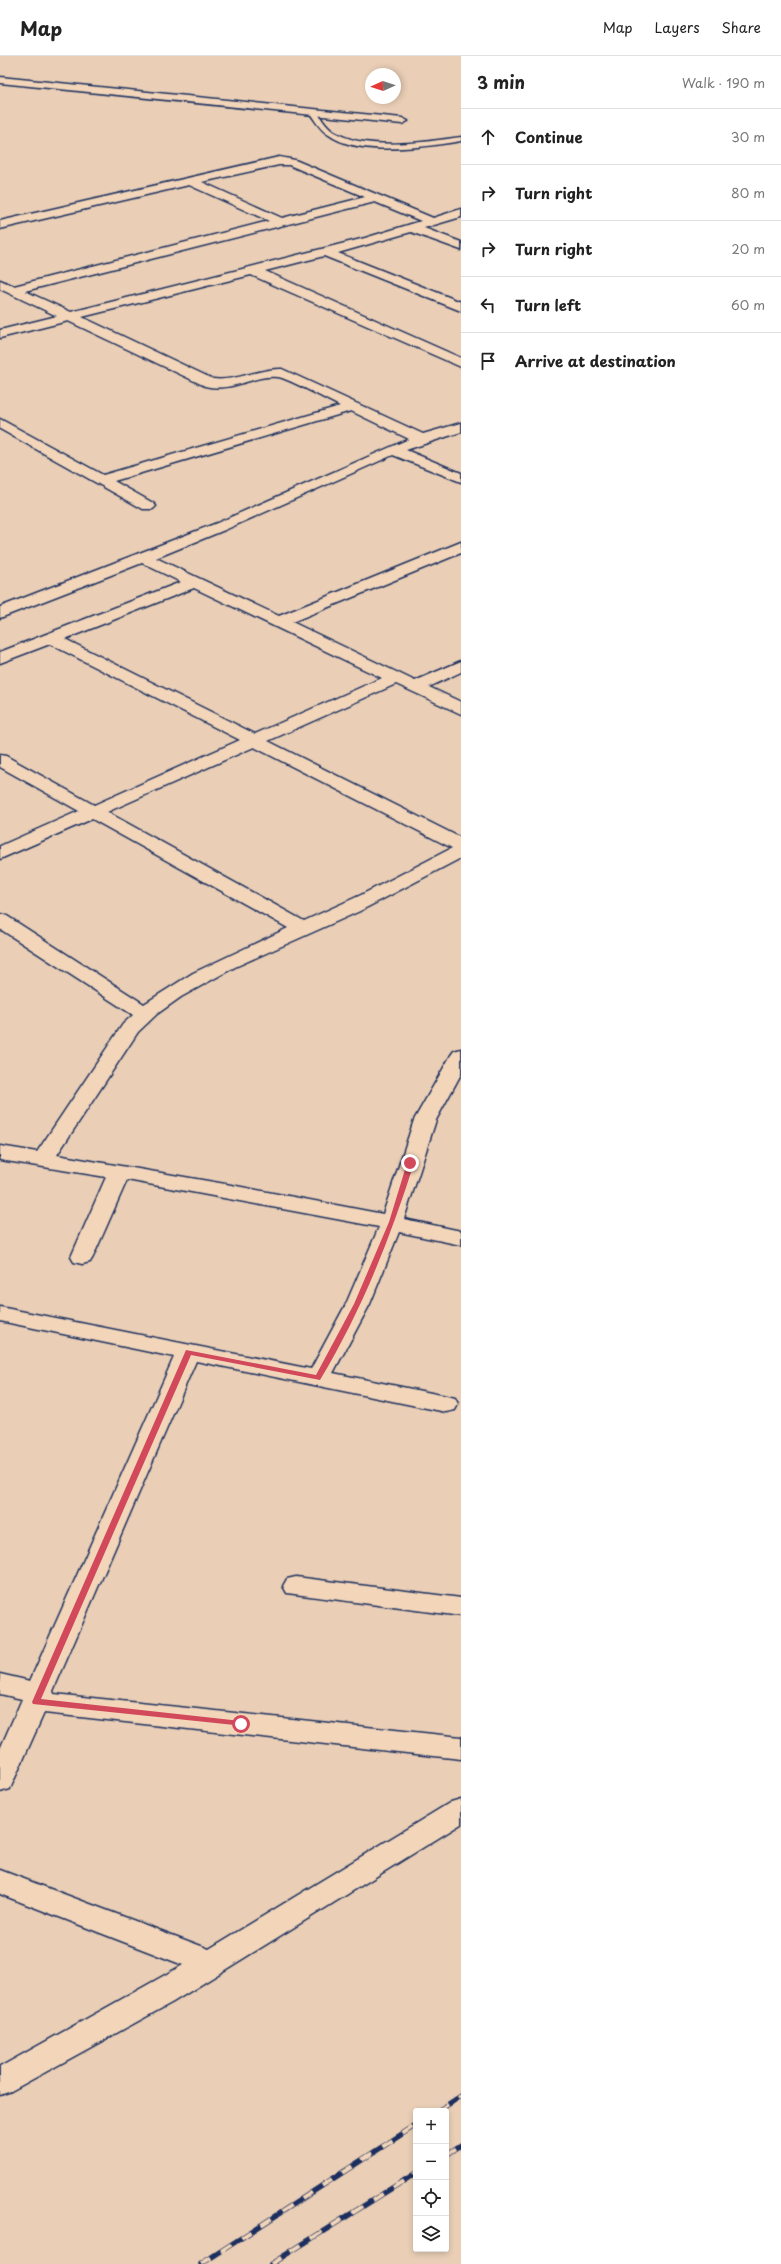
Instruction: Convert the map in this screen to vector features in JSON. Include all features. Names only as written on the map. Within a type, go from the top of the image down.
[{"type":"street","points":[[0,80],[402,121]]},
{"type":"street","points":[[0,225],[272,162],[286,161],[433,222]]},
{"type":"street","points":[[189,181],[281,222]]},
{"type":"street","points":[[6,287],[377,198]]},
{"type":"street","points":[[0,334],[325,252],[461,213]]},
{"type":"street","points":[[412,228],[461,246]]},
{"type":"street","points":[[325,252],[461,307]]},
{"type":"street","points":[[252,270],[461,363]]},
{"type":"street","points":[[6,287],[210,384],[222,384],[269,373],[282,373],[421,439]]},
{"type":"street","points":[[101,480],[351,407]]},
{"type":"street","points":[[0,423],[148,506]]},
{"type":"street","points":[[0,612],[222,526],[421,439],[461,427]]},
{"type":"street","points":[[394,450],[461,478]]},
{"type":"street","points":[[278,622],[461,547]]},
{"type":"street","points":[[142,557],[461,709]]},
{"type":"street","points":[[0,658],[195,582]]},
{"type":"street","points":[[51,638],[253,742],[461,844]]},
{"type":"street","points":[[415,687],[461,666]]},
{"type":"street","points":[[0,853],[396,678]]},
{"type":"street","points":[[0,760],[95,811],[303,929]]},
{"type":"street","points":[[43,1160],[130,1028],[144,1013],[189,984],[242,956],[303,929],[461,851]]},
{"type":"street","points":[[0,920],[144,1013]]},
{"type":"street","points":[[318,1378],[358,1304],[392,1222],[420,1134],[454,1084],[461,1055]]},
{"type":"street","points":[[0,1153],[119,1172],[392,1222],[461,1238]]},
{"type":"street","points":[[82,1257],[119,1172]]},
{"type":"street","points":[[0,1314],[446,1404]]},
{"type":"street","points":[[0,1781],[188,1352]]},
{"type":"street","points":[[296,1586],[461,1608]]},
{"type":"street","points":[[0,1684],[38,1697],[461,1748]]},
{"type":"street","points":[[0,2082],[162,1993],[461,1810]]},
{"type":"street","points":[[0,1882],[211,1964]]},
{"type":"lane","points":[[313,112],[334,136],[366,145],[461,139]]},
{"type":"railway","points":[[443,2108],[461,2096]]},
{"type":"railway","points":[[201,2264],[413,2127]]},
{"type":"railway","points":[[449,2153],[461,2145]]},
{"type":"railway","points":[[271,2264],[413,2175]]},
{"type":"route","points":[[241,1724],[36,1702],[188,1352],[318,1378],[358,1304],[392,1222],[410,1163]]}]
